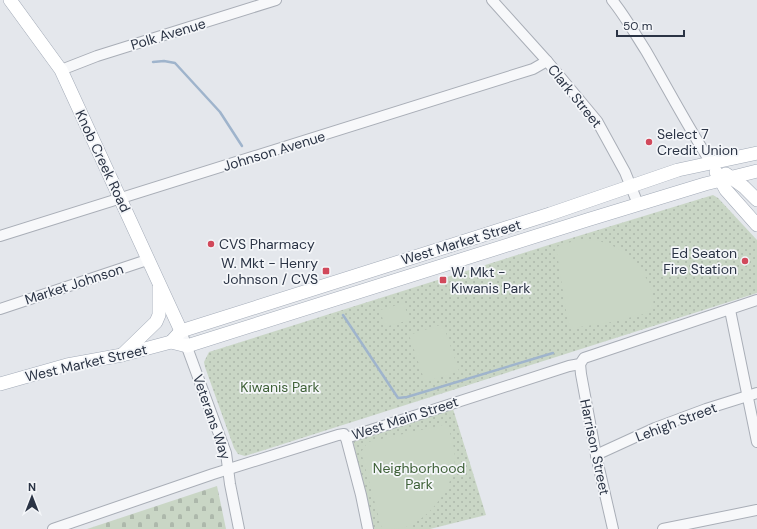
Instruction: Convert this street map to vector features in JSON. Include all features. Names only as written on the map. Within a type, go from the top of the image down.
[{"type":"main road","name":"Knob Creek Road","points":[[10,0],[61,70],[147,260],[181,331]]},
{"type":"main road","name":"West Market Street","points":[[181,331],[550,214],[678,170],[757,153]]},
{"type":"main road","points":[[711,163],[725,178],[744,186],[757,200]]},
{"type":"main road","name":"West Market Street","points":[[0,384],[68,365],[122,355],[171,342],[187,346],[638,204],[725,178],[757,171]]},
{"type":"main road","points":[[725,178],[726,190],[757,225]]},
{"type":"main road","points":[[122,355],[156,322],[159,315],[159,284]]},
{"type":"main road","points":[[171,342],[181,331]]},
{"type":"street","name":"Polk Avenue","points":[[61,70],[97,56],[276,0]]},
{"type":"street","name":"Clark Street","points":[[492,0],[547,61],[597,121],[632,186],[638,204]]},
{"type":"street","points":[[612,0],[631,26],[665,83],[696,140],[711,163]]},
{"type":"street","name":"Johnson Avenue","points":[[0,236],[533,69],[547,61]]},
{"type":"street","name":"Market Johnson","points":[[0,309],[147,260]]},
{"type":"street","name":"West Main Street","points":[[53,529],[229,469],[338,435],[344,434],[346,438],[457,401],[569,366],[580,364],[584,358],[757,300]]},
{"type":"street","points":[[730,310],[753,395],[757,442]]},
{"type":"street","name":"Veterans Way","points":[[181,331],[226,453],[230,484],[239,529]]},
{"type":"street","name":"Harrison Street","points":[[580,364],[596,455],[613,529]]},
{"type":"street","name":"Lehigh Street","points":[[596,455],[655,428],[706,409],[753,395]]},
{"type":"street","points":[[346,438],[368,529]]},
{"type":"street","points":[[663,529],[757,510]]},
{"type":"green space","name":"Kiwanis Park","points":[[713,195],[718,198],[757,240],[757,293],[245,456],[238,454],[234,448],[205,367],[204,362],[209,352]]},
{"type":"green space","points":[[580,239],[608,244],[617,248],[634,261],[641,269],[650,287],[653,299],[652,312],[612,322],[573,328],[568,323],[556,247]]},
{"type":"green space","points":[[404,303],[409,320],[385,327],[380,310]]},
{"type":"green space","points":[[443,324],[459,371],[425,382],[409,335]]},
{"type":"green space","name":"Neighborhood Park","points":[[453,409],[486,515],[430,529],[373,529],[353,441]]},
{"type":"green space","name":"Neighborhood Park","points":[[447,424],[454,448],[454,468],[451,478],[440,499],[425,516],[416,522],[403,528],[382,529],[361,452],[368,442]]},
{"type":"green space","points":[[217,486],[226,529],[87,529]]},
{"type":"waterway","points":[[153,62],[164,61],[175,63],[220,112],[242,146]]},
{"type":"waterway","points":[[343,315],[398,398],[407,397],[553,353]]},
{"type":"place","name":"Select 7 Credit Union","points":[[649,142]]},
{"type":"place","name":"CVS Pharmacy","points":[[211,244]]},
{"type":"place","name":"Ed Seaton Fire Station","points":[[745,261]]},
{"type":"place","name":"W. Mkt - Henry Johnson / CVS","points":[[326,271]]},
{"type":"place","name":"W. Mkt - Kiwanis Park","points":[[443,280]]}]
